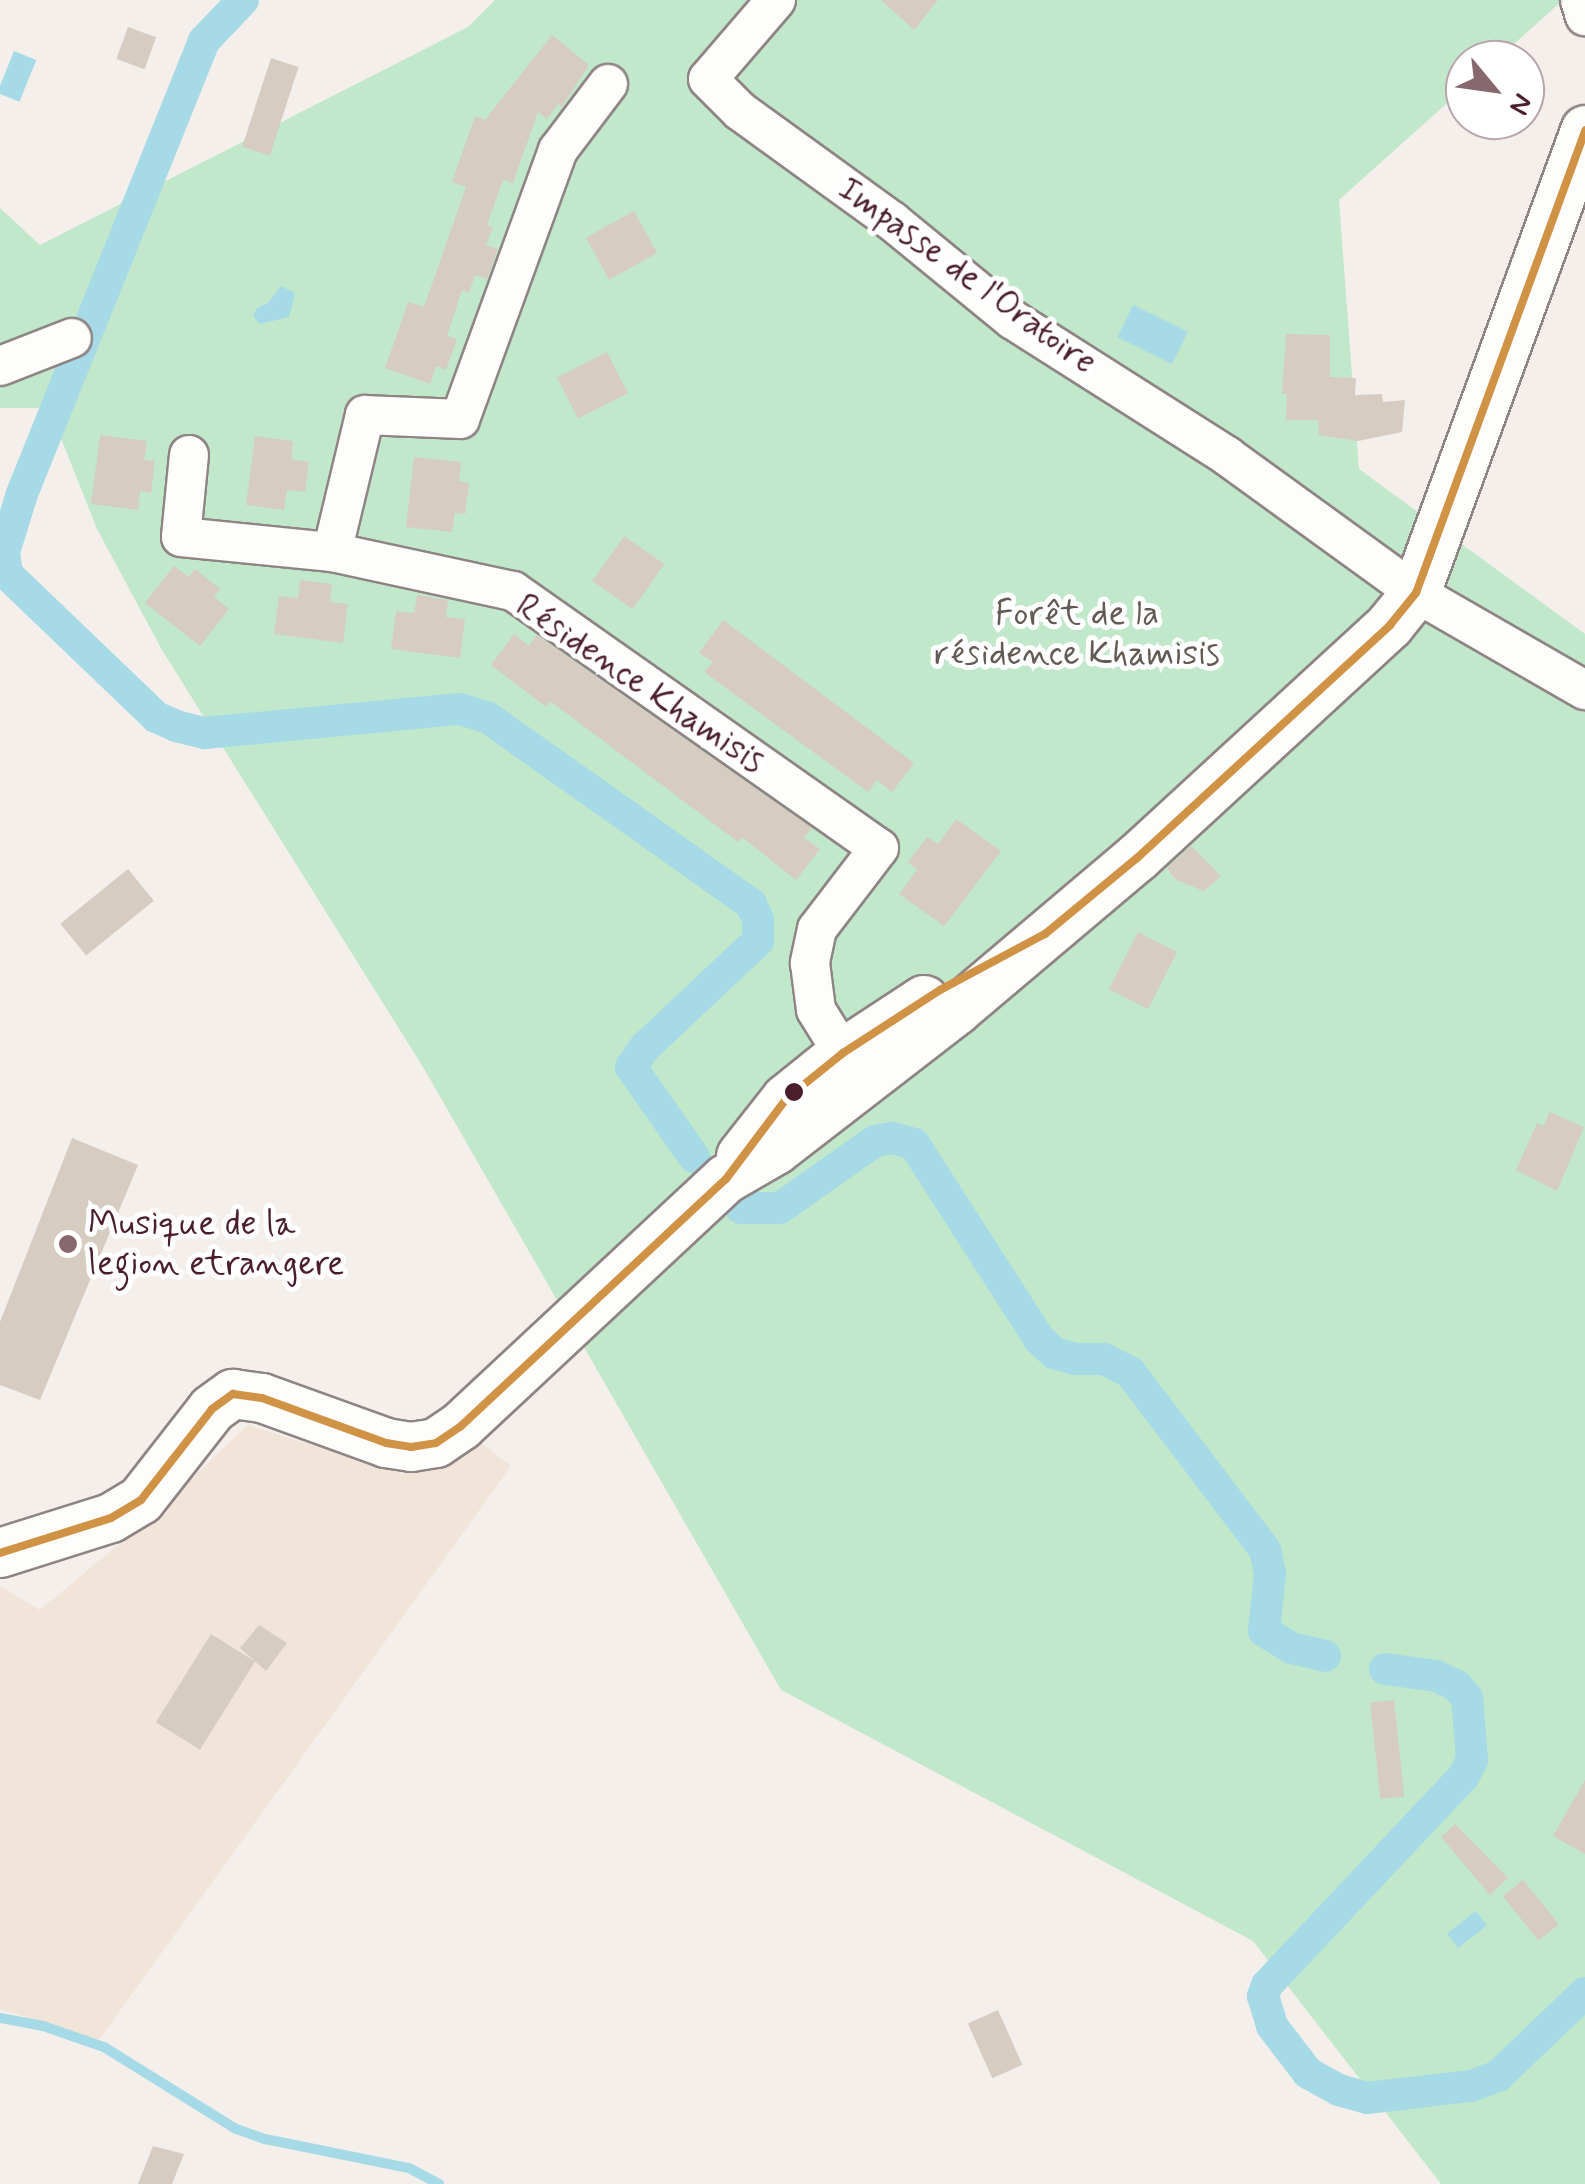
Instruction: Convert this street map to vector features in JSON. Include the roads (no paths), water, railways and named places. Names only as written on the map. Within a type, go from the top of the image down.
[{"type":"street","name":"Impasse de l'Oratoire","points":[[776,0],[708,79],[740,110],[892,221],[1014,320],[1227,456],[1416,593]]},
{"type":"street","points":[[1580,0],[1585,16]]},
{"type":"street","points":[[189,456],[181,537],[332,552],[366,415],[460,419],[558,150],[608,84]]},
{"type":"street","points":[[726,1180],[786,1099],[857,1066],[1045,934],[1137,858],[1390,625],[1416,593],[1585,130]]},
{"type":"street","points":[[0,366],[72,338]]},
{"type":"street","name":"Résidence Khamisis","points":[[332,552],[513,591],[878,848],[817,929],[810,964],[816,1010],[857,1066]]},
{"type":"street","points":[[1416,593],[1585,690]]},
{"type":"street","points":[[0,1553],[98,1523],[141,1500],[212,1409],[233,1394],[262,1398],[386,1443],[410,1447],[436,1443],[461,1426],[726,1180],[792,1138],[857,1066]]},
{"type":"water","points":[[14,51],[36,60],[19,102],[0,94]]},
{"type":"water","points":[[281,286],[295,293],[289,317],[260,324],[253,316],[257,308],[268,303]]},
{"type":"water","points":[[1133,305],[1188,332],[1172,364],[1117,337]]},
{"type":"water","points":[[1476,1911],[1487,1925],[1458,1948],[1447,1934]]},
{"type":"waterway","points":[[243,0],[204,41],[21,497],[4,552],[7,574],[156,717],[176,726],[205,733],[460,709],[487,717],[751,904],[758,920],[758,941],[645,1047],[631,1067],[694,1157]]},
{"type":"waterway","points":[[741,1208],[780,1208],[875,1141],[892,1138],[914,1144],[1039,1339],[1054,1353],[1075,1359],[1104,1359],[1130,1372],[1265,1550],[1270,1574],[1264,1631],[1291,1648],[1325,1656]]},
{"type":"waterway","points":[[1385,1669],[1436,1676],[1457,1686],[1467,1698],[1472,1760],[1463,1777],[1267,1985],[1263,1996],[1272,2026],[1308,2073],[1339,2090],[1367,2098],[1471,2086],[1498,2076],[1585,1993]]},
{"type":"waterway","points":[[0,2018],[43,2026],[104,2047],[234,2128],[265,2139],[409,2168],[439,2184]]},
{"type":"place","name":"Musique de la legion etrangere","points":[[68,1244]]},
{"type":"park label","name":"Forêt de la résidence Khamisis","points":[[1077,634]]}]
